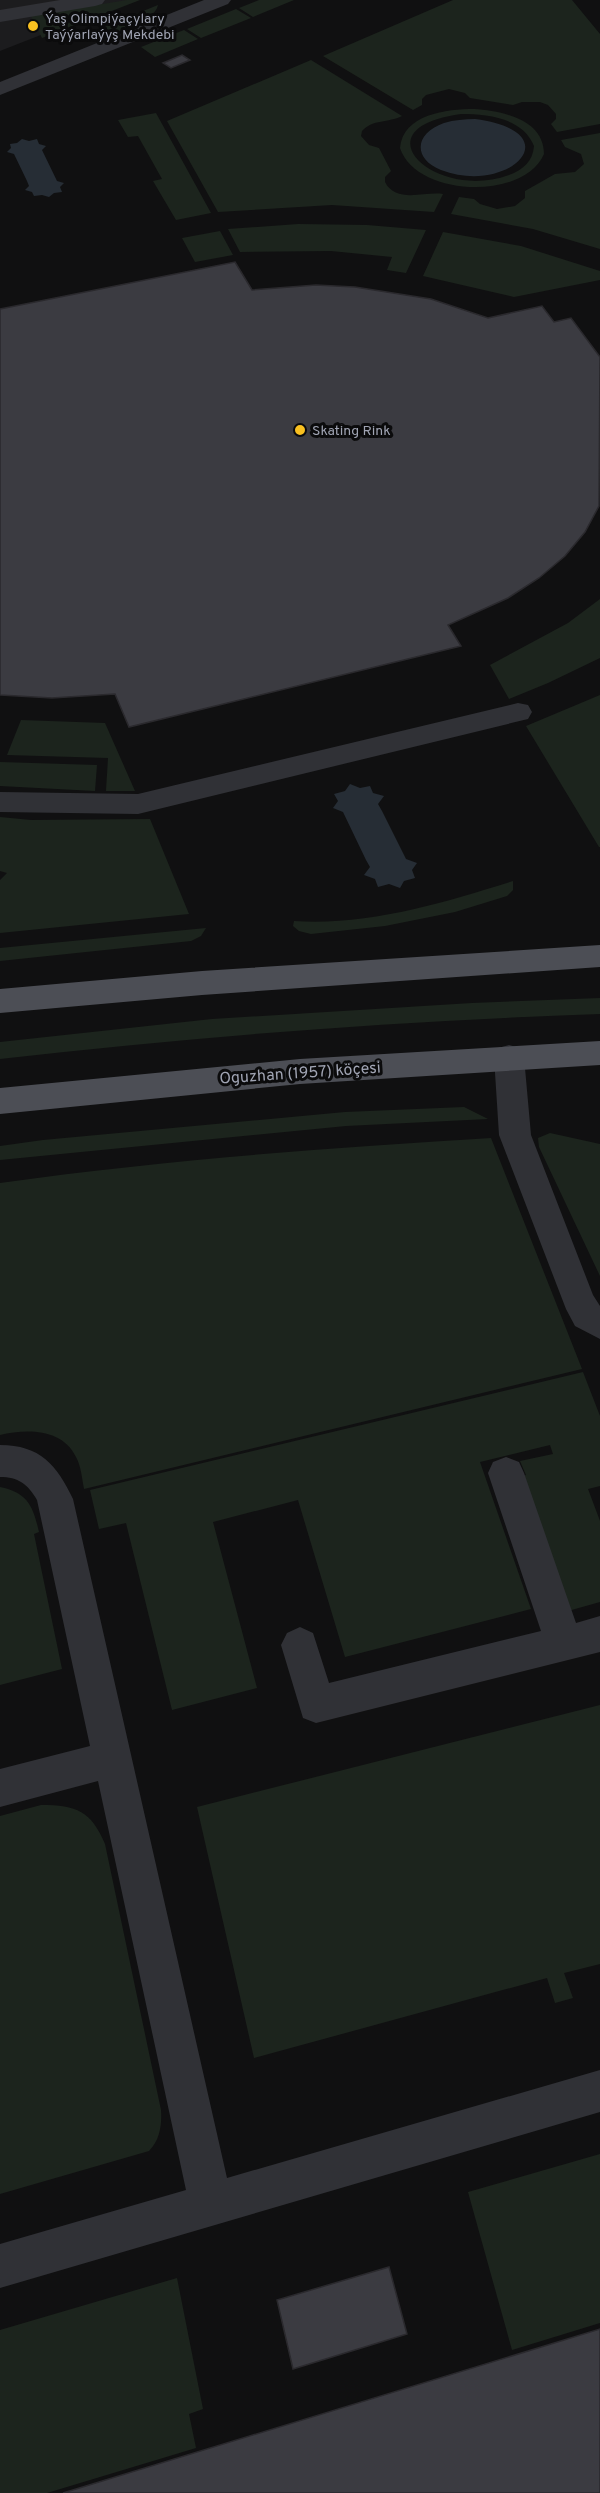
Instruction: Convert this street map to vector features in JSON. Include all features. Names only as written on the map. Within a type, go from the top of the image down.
[{"type":"main road","points":[[0,1001],[214,982],[597,956]]},
{"type":"main road","name":"Oguzhan (1957) köçesi","points":[[0,1101],[168,1082],[600,1053]]},
{"type":"main road","points":[[515,1057],[600,1067]]},
{"type":"street","points":[[0,16],[95,0]]},
{"type":"street","points":[[0,89],[187,5],[221,0]]},
{"type":"street","points":[[0,802],[138,804],[518,712]]},
{"type":"street","points":[[515,1057],[513,1121],[520,1153],[578,1299],[587,1316],[600,1324]]},
{"type":"street","points":[[0,1461],[12,1460],[37,1472],[45,1479],[55,1499],[210,2205]]},
{"type":"street","points":[[506,1473],[564,1643]]},
{"type":"street","points":[[300,1645],[316,1705],[600,1634]]},
{"type":"street","points":[[0,1788],[112,1759]]},
{"type":"street","points":[[0,2266],[600,2091]]},
{"type":"shaded area","name":"Ýaş Olimpiýaçylary Taýýarlaýyş Mekdebi","points":[[0,0],[130,0],[0,51]]},
{"type":"shaded area","points":[[127,0],[140,0],[42,38],[31,16]]},
{"type":"shaded area","points":[[259,0],[294,0],[253,17],[239,8]]},
{"type":"shaded area","points":[[453,0],[572,0],[600,34],[600,124],[557,132],[551,124],[556,119],[556,114],[548,105],[540,102],[522,102],[513,105],[470,98],[465,93],[449,89],[426,95],[422,99],[422,105],[413,110],[323,56]]},
{"type":"shaded area","points":[[158,5],[149,17],[121,31],[95,40],[91,32]]},
{"type":"shaded area","points":[[236,9],[251,18],[201,38],[187,29]]},
{"type":"shaded area","points":[[184,30],[198,39],[155,57],[141,47]]},
{"type":"shaded area","points":[[311,60],[402,116],[366,127],[361,136],[369,145],[379,148],[391,171],[385,177],[385,182],[390,189],[403,195],[443,194],[434,212],[332,205],[218,212],[167,121]]},
{"type":"shaded area","points":[[474,109],[497,112],[520,119],[537,132],[544,154],[533,169],[515,180],[494,186],[470,187],[447,184],[426,176],[410,164],[400,148],[409,128],[418,121],[440,112]],"holes":[[[461,114],[493,117],[522,129],[534,146],[532,156],[526,164],[509,175],[481,181],[456,179],[434,171],[418,160],[411,147],[414,133],[430,122]]]},
{"type":"shaded area","points":[[156,113],[211,213],[176,220],[153,181],[162,179],[138,136],[128,137],[118,120]]},
{"type":"shaded area","points":[[475,119],[504,126],[521,136],[525,148],[520,159],[507,169],[489,175],[466,176],[441,170],[425,159],[421,146],[427,133],[434,127],[444,123]]},
{"type":"shaded area","points":[[600,133],[600,249],[533,229],[451,214],[459,197],[474,199],[480,204],[497,209],[515,206],[525,198],[525,191],[555,174],[575,172],[584,164],[581,154],[565,147],[561,140]]},
{"type":"shaded area","points":[[22,139],[29,141],[37,139],[39,144],[46,146],[42,150],[57,181],[64,183],[60,187],[62,192],[54,193],[49,197],[34,196],[32,192],[25,190],[29,186],[27,181],[14,154],[7,152],[11,148],[10,144]]},
{"type":"shaded area","points":[[298,224],[367,225],[426,230],[406,273],[387,270],[392,257],[331,251],[240,252],[228,229]]},
{"type":"shaded area","points":[[220,231],[233,255],[195,262],[182,238]]},
{"type":"shaded area","points":[[443,232],[521,246],[600,271],[600,280],[514,297],[423,276]]},
{"type":"shaded area","points":[[600,599],[600,658],[509,699],[490,665],[568,623]]},
{"type":"shaded area","points":[[600,695],[600,847],[599,847],[526,726]]},
{"type":"shaded area","points":[[21,720],[105,723],[135,791],[106,791],[108,758],[7,755]]},
{"type":"shaded area","points":[[0,762],[97,765],[95,791],[0,786]]},
{"type":"shaded area","points":[[350,784],[360,788],[370,786],[373,793],[384,796],[378,804],[406,859],[417,863],[412,870],[415,878],[404,881],[400,888],[389,884],[378,887],[375,879],[364,875],[370,867],[343,812],[333,808],[338,801],[334,794],[345,791]]},
{"type":"shaded area","points":[[0,817],[31,820],[150,819],[189,914],[0,933],[0,880],[7,873],[0,871]]},
{"type":"shaded area","points":[[513,881],[513,890],[507,896],[455,912],[385,926],[311,934],[299,931],[293,926],[294,921],[349,920],[405,911]]},
{"type":"shaded area","points":[[206,928],[201,936],[191,941],[0,961],[0,948]]},
{"type":"shaded area","points":[[600,998],[600,1014],[300,1030],[0,1059],[0,1042],[212,1019],[472,1003]]},
{"type":"shaded area","points":[[464,1107],[488,1119],[346,1126],[0,1160],[0,1146],[43,1140],[345,1112]]},
{"type":"shaded area","points":[[550,1133],[600,1144],[600,1276],[539,1147],[538,1138]]},
{"type":"shaded area","points":[[491,1138],[582,1369],[84,1489],[78,1461],[70,1447],[62,1440],[32,1432],[0,1435],[0,1183],[245,1156]]},
{"type":"shaded area","points":[[583,1372],[600,1416],[600,1486],[588,1489],[600,1521],[600,1602],[568,1611],[520,1477],[526,1475],[520,1461],[553,1454],[550,1445],[480,1462],[531,1609],[345,1657],[298,1500],[213,1522],[257,1688],[172,1710],[126,1523],[99,1529],[90,1490]]},
{"type":"shaded area","points":[[0,1487],[23,1497],[34,1515],[39,1532],[34,1534],[62,1669],[0,1685]]},
{"type":"shaded area","points":[[600,1705],[600,1964],[564,1973],[573,1998],[555,2003],[547,1978],[254,2058],[197,1807]]},
{"type":"shaded area","points":[[41,1805],[64,1806],[81,1812],[94,1824],[105,1844],[161,2110],[161,2126],[156,2142],[149,2151],[0,2194],[0,1816]]},
{"type":"shaded area","points":[[600,2154],[600,2323],[512,2350],[468,2192]]},
{"type":"shaded area","points":[[177,2278],[203,2409],[189,2414],[196,2448],[47,2493],[0,2493],[0,2330]]},
{"type":"building","points":[[182,55],[190,60],[171,68],[163,63]]},
{"type":"building","name":"Skating Rink","points":[[235,262],[252,290],[316,285],[355,287],[431,299],[488,318],[542,306],[554,322],[571,318],[600,357],[599,506],[585,532],[565,556],[539,578],[508,598],[448,625],[461,646],[129,727],[115,694],[52,698],[0,695],[0,309]]},
{"type":"building","points":[[389,2267],[407,2334],[293,2369],[277,2300]]},
{"type":"building","points":[[600,2329],[600,2493],[63,2493]]},
{"type":"place","name":"Ýaş Olimpiýaçylary Taýýarlaýyş Mekdebi","points":[[33,26]]},
{"type":"place","name":"Skating Rink","points":[[300,430]]}]
